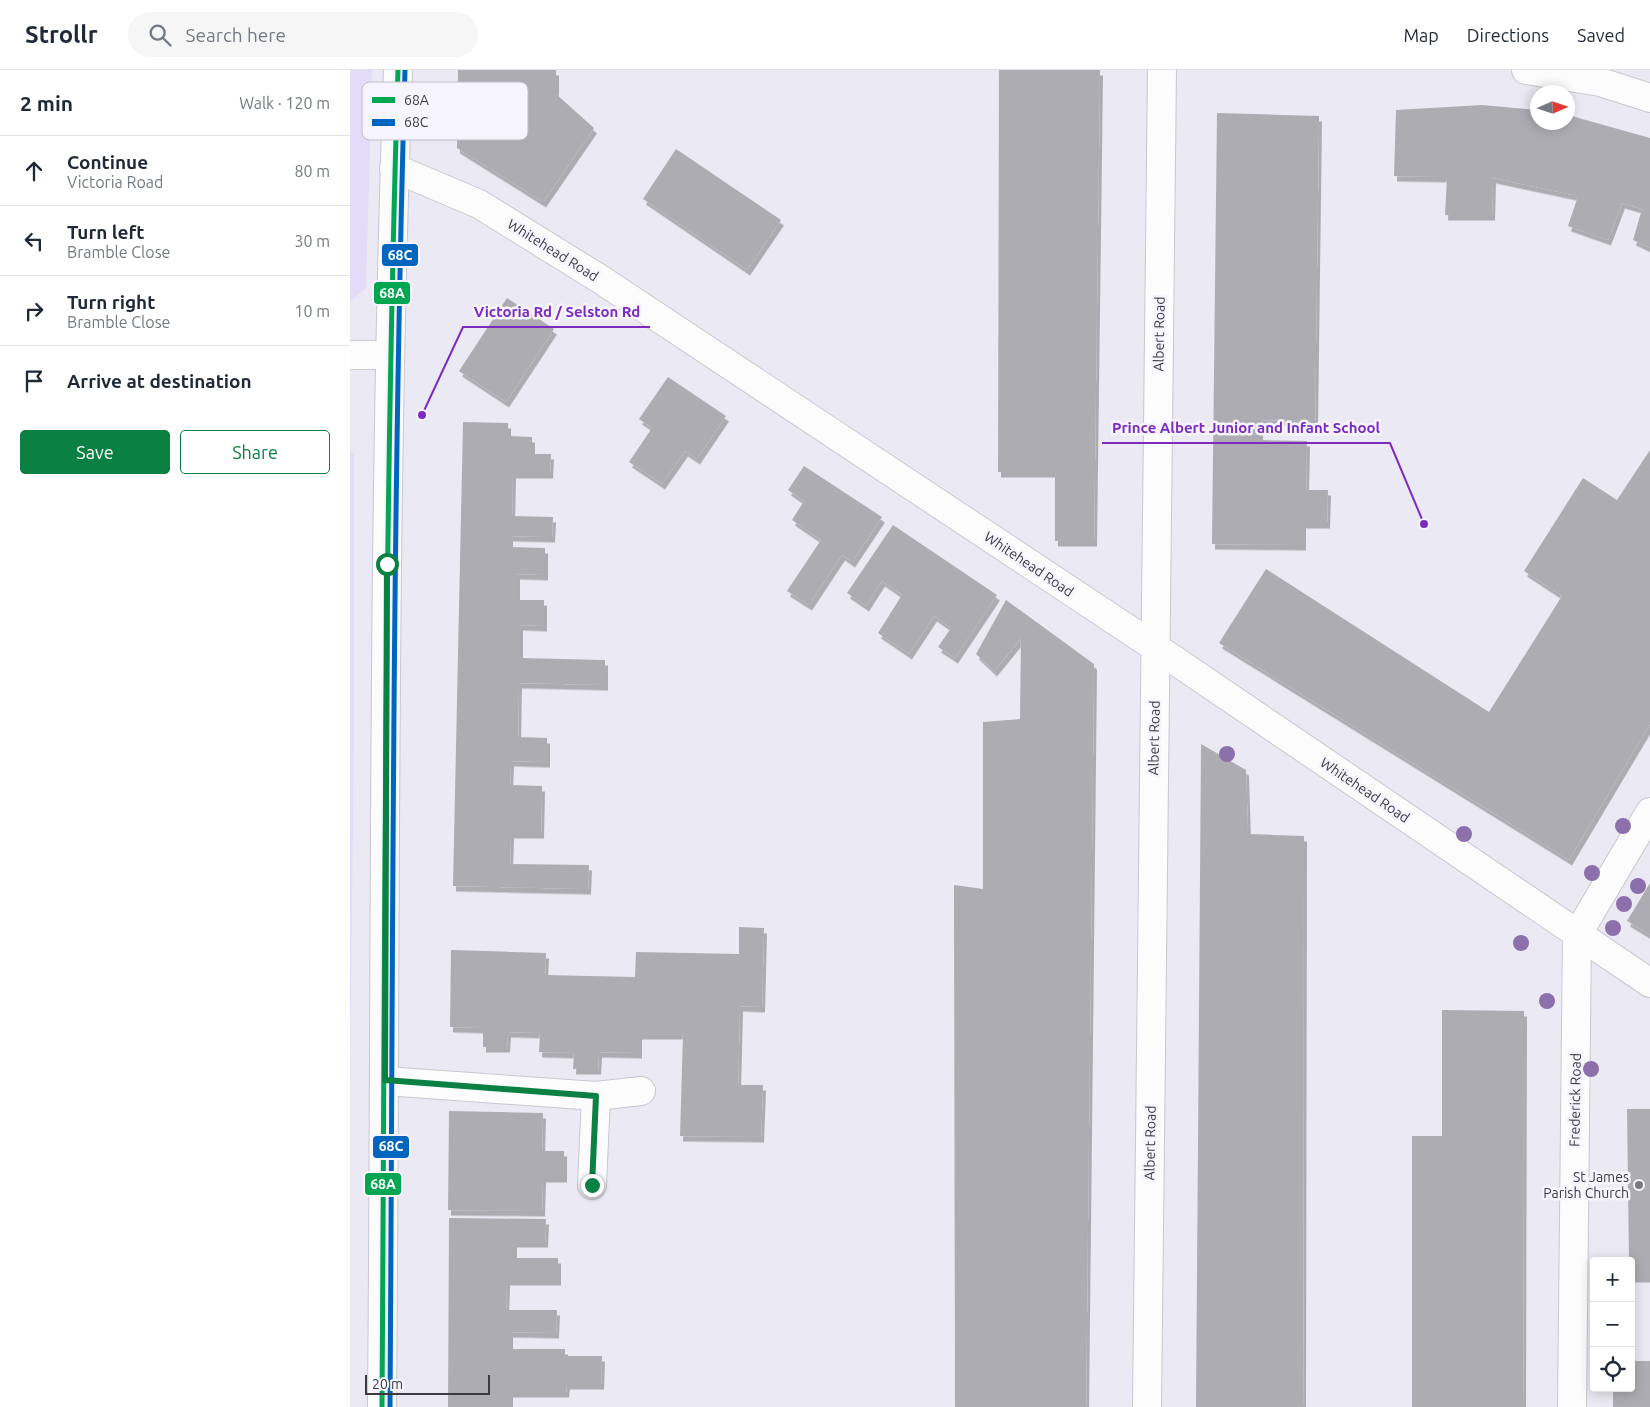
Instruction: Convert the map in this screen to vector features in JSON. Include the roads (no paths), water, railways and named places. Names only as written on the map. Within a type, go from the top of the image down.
[{"type":"street","name":"Albert Road","points":[[1147,1407],[1162,70]]},
{"type":"street","points":[[1526,70],[1600,82],[1650,98]]},
{"type":"street","points":[[382,1407],[385,814],[390,355],[395,140]]},
{"type":"street","name":"Whitehead Road","points":[[394,168],[479,204],[592,274],[1155,648],[1650,983]]},
{"type":"street","points":[[350,355],[390,355]]},
{"type":"street","points":[[1577,935],[1650,812]]},
{"type":"street","name":"Frederick Road","points":[[1572,1407],[1577,935]]},
{"type":"street","points":[[385,1080],[596,1096],[641,1091]]},
{"type":"street","points":[[592,1185],[596,1096]]},
{"type":"place","name":"Victoria Rd / Selston Rd","points":[[422,415]]},
{"type":"place","name":"Prince Albert Junior and Infant School","points":[[1424,524]]},
{"type":"place","name":"St James Parish Church","points":[[1639,1185]]}]
